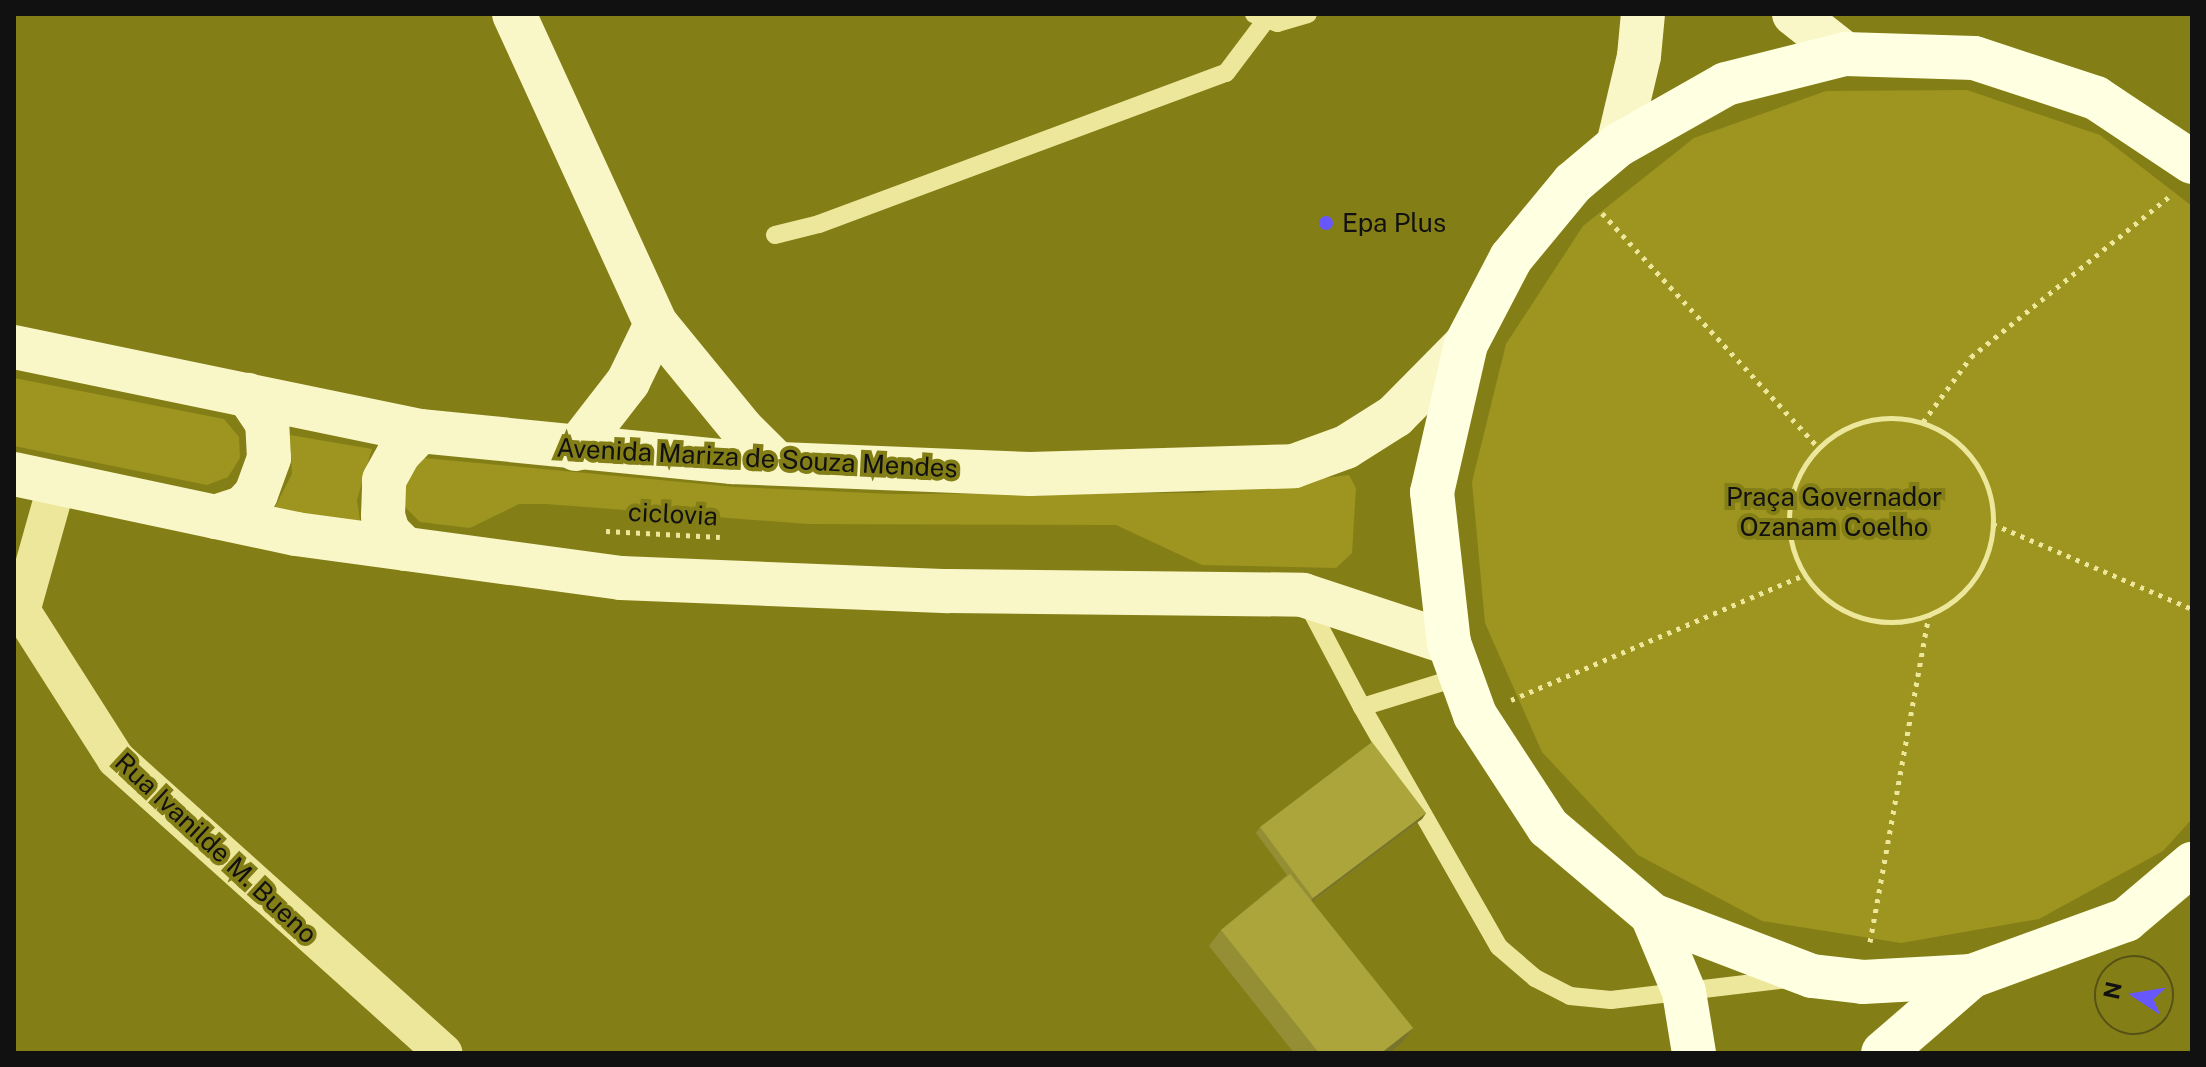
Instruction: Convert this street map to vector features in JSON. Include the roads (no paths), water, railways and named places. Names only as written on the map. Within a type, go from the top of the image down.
[{"type":"main road","points":[[514,14],[656,324],[776,463]]},
{"type":"main road","points":[[1618,145],[1639,56],[1643,14]]},
{"type":"main road","points":[[1794,14],[1845,54]]},
{"type":"main road","points":[[2186,175],[2096,98],[1974,58],[1845,54],[1726,84],[1618,145],[1573,183],[1511,258],[1466,344],[1432,492],[1461,678],[1548,827],[1652,915],[1812,976],[1863,982],[1972,976],[2126,920],[2192,864]]},
{"type":"main road","points":[[576,449],[628,382],[656,324]]},
{"type":"main road","name":"Avenida Mariza de Souza Mendes","points":[[14,347],[420,431],[576,449],[776,463],[1030,474],[1294,466],[1346,447],[1395,416],[1466,344]]},
{"type":"main road","points":[[215,517],[243,508],[256,494],[269,458],[267,423],[248,395]]},
{"type":"main road","points":[[405,549],[388,532],[383,516],[384,480],[399,453],[420,431]]},
{"type":"main road","points":[[14,474],[215,517],[405,549],[621,578],[949,591],[1303,595],[1461,678]]},
{"type":"main road","points":[[1652,915],[1684,992],[1694,1053]]},
{"type":"main road","points":[[1883,1053],[1972,976]]},
{"type":"street","name":"Rua Ivanilde M. Bueno","points":[[57,483],[17,607],[116,759],[444,1053]]},
{"type":"lane","points":[[775,235],[819,224],[1226,73],[1260,17],[1277,23],[1308,14]]},
{"type":"lane","points":[[1303,595],[1362,707],[1499,947],[1535,978],[1570,996],[1611,1000],[1812,976]]},
{"type":"lane","points":[[1362,707],[1461,678]]},
{"type":"place","name":"Epa Plus","points":[[1326,223]]},
{"type":"park label","name":"Praça Governador Ozanam Coelho","points":[[1834,512]]}]
